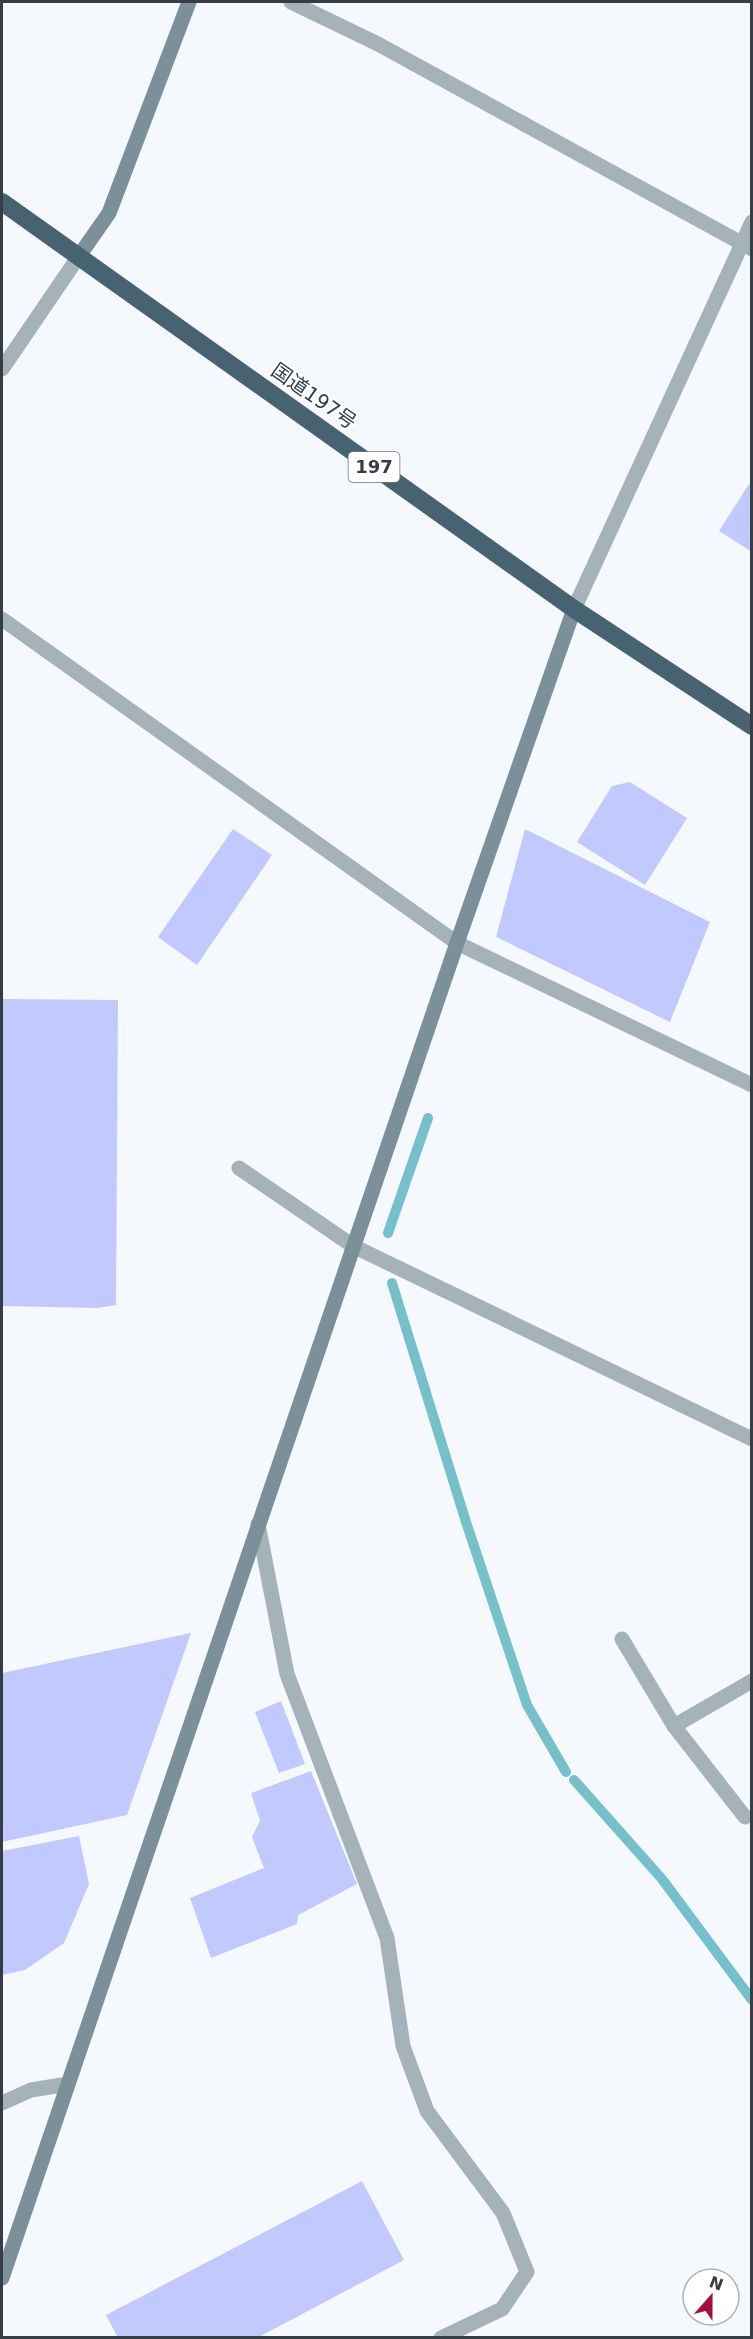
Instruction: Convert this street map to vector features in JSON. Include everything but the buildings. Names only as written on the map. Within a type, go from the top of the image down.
[{"type":"highway","name":"国道197号","points":[[2,202],[574,609],[752,726]]},
{"type":"street","points":[[2,369],[109,213],[189,2]]},
{"type":"street","points":[[291,2],[388,49],[580,153],[746,247]]},
{"type":"street","points":[[2,2278],[353,1246],[574,609],[746,247],[752,222]]},
{"type":"street","points":[[2,620],[457,943],[752,1085]]},
{"type":"street","points":[[239,1168],[353,1246],[752,1439]]},
{"type":"street","points":[[258,1524],[287,1674],[387,1938],[403,2046],[427,2111],[503,2213],[527,2272],[502,2309],[441,2337]]},
{"type":"street","points":[[622,1639],[674,1726],[745,1817]]},
{"type":"street","points":[[674,1726],[752,1681]]},
{"type":"street","points":[[2,2103],[31,2090],[68,2084]]},
{"type":"waterway","points":[[388,1233],[428,1118]]},
{"type":"waterway","points":[[392,1283],[466,1522],[527,1705],[566,1772]]},
{"type":"waterway","points":[[574,1780],[662,1879],[752,2000]]}]
